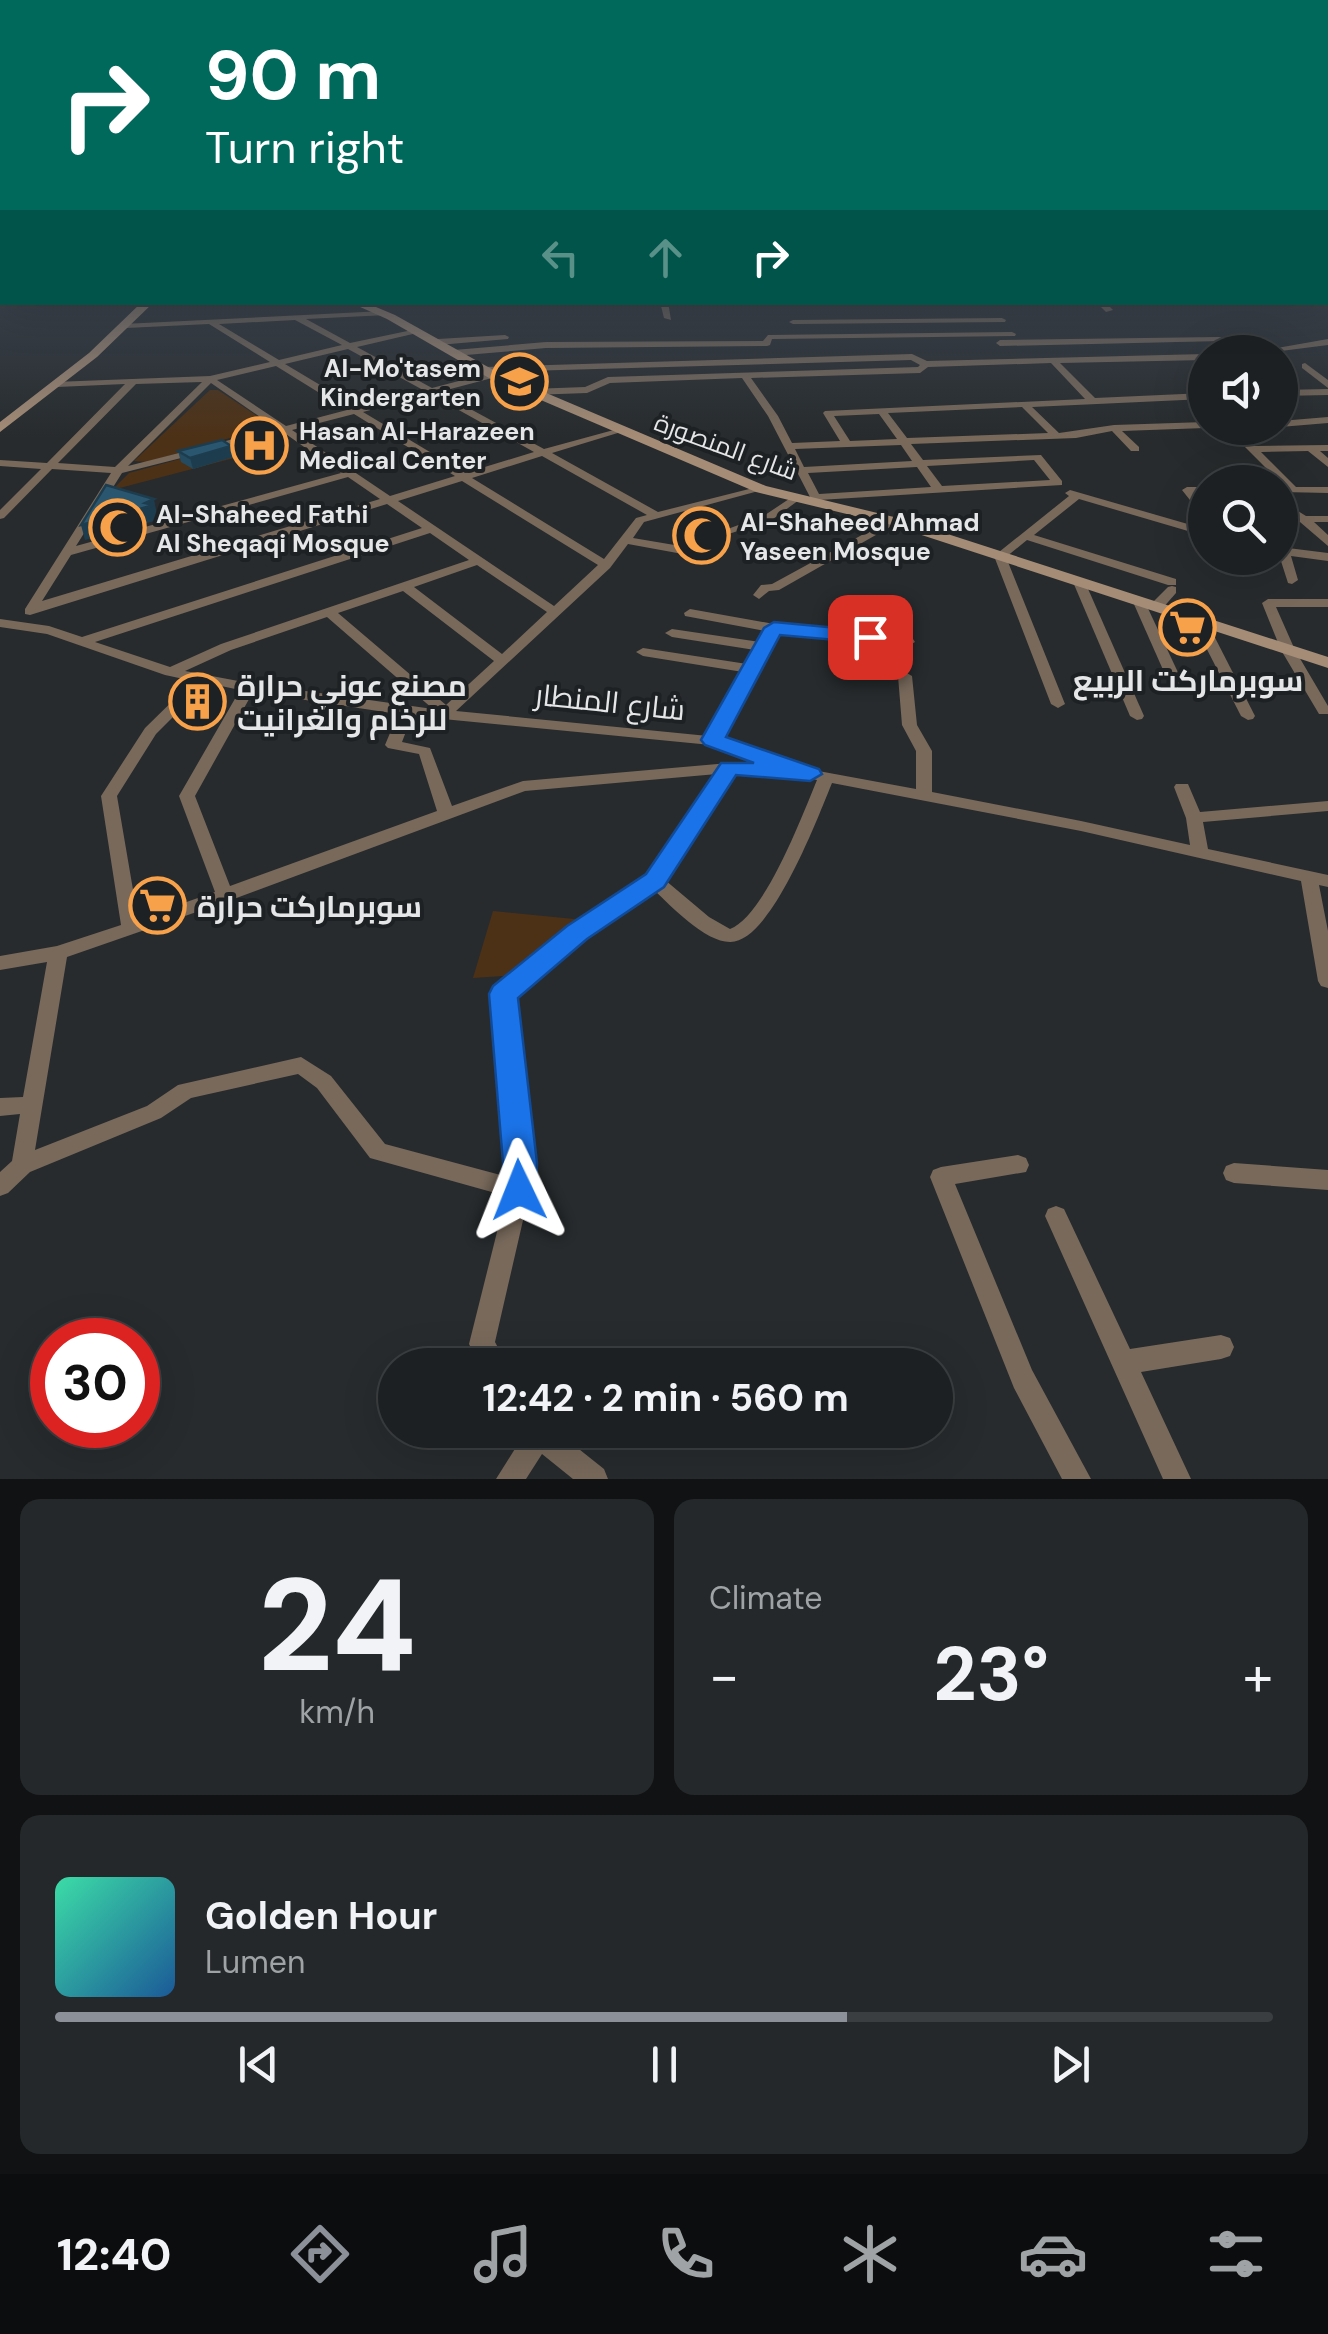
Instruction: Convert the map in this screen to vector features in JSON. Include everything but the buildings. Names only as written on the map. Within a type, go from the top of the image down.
[{"type":"main road","points":[[0,428],[126,326],[146,305]]},
{"type":"main road","name":"شارع المنصورة","points":[[362,305],[531,392],[761,489],[893,521],[1328,663]]},
{"type":"street","points":[[665,305],[668,318]]},
{"type":"street","points":[[1103,305],[1109,310]]},
{"type":"street","points":[[126,326],[384,313]]},
{"type":"street","points":[[792,322],[998,316],[1012,334],[1027,342],[1092,400]]},
{"type":"street","points":[[298,318],[654,514]]},
{"type":"street","points":[[211,322],[606,565]]},
{"type":"street","points":[[57,384],[210,380],[414,331]]},
{"type":"street","points":[[454,354],[546,346],[767,343],[768,337],[1012,334]]},
{"type":"street","points":[[438,342],[513,336],[669,335]]},
{"type":"street","points":[[982,343],[1188,339]]},
{"type":"street","points":[[1298,346],[1328,342]]},
{"type":"street","points":[[0,464],[118,470],[430,392],[488,372],[912,357],[926,364],[1188,357]]},
{"type":"street","points":[[531,392],[587,390],[608,380],[920,370],[926,364]]},
{"type":"street","points":[[1305,366],[1328,388]]},
{"type":"street","points":[[746,376],[788,446],[814,500],[938,488],[1058,483]]},
{"type":"street","points":[[210,380],[554,612]]},
{"type":"street","points":[[20,628],[118,470],[210,380]]},
{"type":"street","points":[[0,516],[134,381]]},
{"type":"street","points":[[1298,391],[1328,388]]},
{"type":"street","points":[[1180,397],[1188,405]]},
{"type":"street","points":[[846,444],[828,413],[1188,397]]},
{"type":"street","points":[[1133,398],[1159,426]]},
{"type":"street","points":[[1024,404],[1056,436]]},
{"type":"street","points":[[882,411],[938,488]]},
{"type":"street","points":[[1298,422],[1328,420]]},
{"type":"street","points":[[788,446],[1056,436],[1188,423]]},
{"type":"street","points":[[1114,428],[1135,449]]},
{"type":"street","points":[[31,609],[618,430]]},
{"type":"street","points":[[1019,435],[1058,483],[1078,495],[1188,528]]},
{"type":"street","points":[[1248,445],[1265,465]]},
{"type":"street","points":[[1312,448],[1328,464]]},
{"type":"street","points":[[1252,449],[1328,448]]},
{"type":"street","points":[[801,470],[1037,457]]},
{"type":"street","points":[[66,553],[348,474]]},
{"type":"street","points":[[330,613],[446,713],[606,565],[640,520],[761,489]]},
{"type":"street","points":[[1298,490],[1328,490]]},
{"type":"street","points":[[1058,704],[1000,556],[1078,495]]},
{"type":"street","points":[[722,533],[769,517],[796,498]]},
{"type":"street","points":[[1298,517],[1306,519],[1328,542]]},
{"type":"street","points":[[1298,519],[1328,519]]},
{"type":"street","points":[[759,595],[765,588],[893,521]]},
{"type":"street","points":[[84,641],[430,529]]},
{"type":"street","points":[[1025,536],[1172,586],[1156,607]]},
{"type":"street","points":[[626,540],[710,556]]},
{"type":"street","points":[[1298,553],[1328,558]]},
{"type":"street","points":[[170,672],[226,647],[477,561]]},
{"type":"street","points":[[1290,575],[1292,580]]},
{"type":"street","points":[[1080,582],[1137,716]]},
{"type":"street","points":[[405,586],[501,660]]},
{"type":"street","points":[[1139,602],[1175,681]]},
{"type":"street","points":[[1324,711],[1288,650],[1268,603],[1328,603]]},
{"type":"street","points":[[690,613],[774,628],[908,642]]},
{"type":"street","points":[[1200,622],[1248,716]]},
{"type":"street","name":"شارع المنطار","points":[[0,623],[49,630],[170,672],[249,687],[407,711],[713,740],[818,776],[1200,850],[1319,879]]},
{"type":"street","points":[[713,740],[774,628]]},
{"type":"street","points":[[672,633],[763,648]]},
{"type":"street","points":[[642,652],[750,669]]},
{"type":"street","points":[[904,676],[907,720],[915,741],[924,751],[924,796]]},
{"type":"street","points":[[132,929],[109,796],[150,731],[204,678]]},
{"type":"street","points":[[224,896],[187,796],[249,687]]},
{"type":"street","points":[[407,711],[393,745],[425,751],[446,814]]},
{"type":"street","points":[[484,1348],[482,1344],[519,1190],[520,1163],[503,994],[577,932],[655,881],[730,768]]},
{"type":"street","points":[[0,963],[58,954],[132,929],[523,786],[730,768],[818,776],[772,891],[754,922],[738,935],[726,936],[709,925],[655,881]]},
{"type":"street","points":[[1182,787],[1194,818],[1200,850]]},
{"type":"street","points":[[1194,818],[1328,806]]},
{"type":"street","points":[[1319,879],[1328,981]]},
{"type":"street","points":[[22,1165],[58,954]]},
{"type":"street","points":[[0,1186],[22,1165],[154,1112],[185,1091],[301,1065],[324,1082],[378,1151],[519,1190]]},
{"type":"street","points":[[0,1107],[30,1105]]},
{"type":"street","points":[[1018,1165],[940,1177],[1022,1379],[1076,1479]]},
{"type":"street","points":[[1234,1173],[1328,1180]]},
{"type":"street","points":[[1056,1216],[1177,1479]]},
{"type":"street","points":[[1122,1363],[1221,1347]]},
{"type":"street","points":[[510,1479],[528,1448]]},
{"type":"street","points":[[555,1448],[594,1479]]},
{"type":"shaded area","points":[[210,390],[218,390],[272,426],[147,462],[134,461]]},
{"type":"shaded area","points":[[224,447],[238,457],[112,490],[129,473]]},
{"type":"shaded area","points":[[493,911],[584,920],[516,975],[473,978]]},
{"type":"place","name":"Al-Mo'tasem Kindergarten","points":[[520,382]]},
{"type":"place","name":"Hasan Al-Harazeen Medical Center","points":[[260,445]]},
{"type":"place","name":"Al-Shaheed Fathi Al Sheqaqi Mosque","points":[[117,528]]},
{"type":"place","name":"Al-Shaheed Ahmad Yaseen Mosque","points":[[701,536]]},
{"type":"place","name":"سوبرماركت الربيع","points":[[1188,627]]},
{"type":"place","name":"مصنع عوني حرارة للرخام والغرانيت","points":[[198,702]]},
{"type":"place","name":"سوبرماركت حرارة","points":[[158,906]]},
{"type":"route","points":[[519,1190],[520,1163],[503,994],[577,932],[655,881],[730,768],[810,774],[713,740],[774,628],[870,637]]}]
